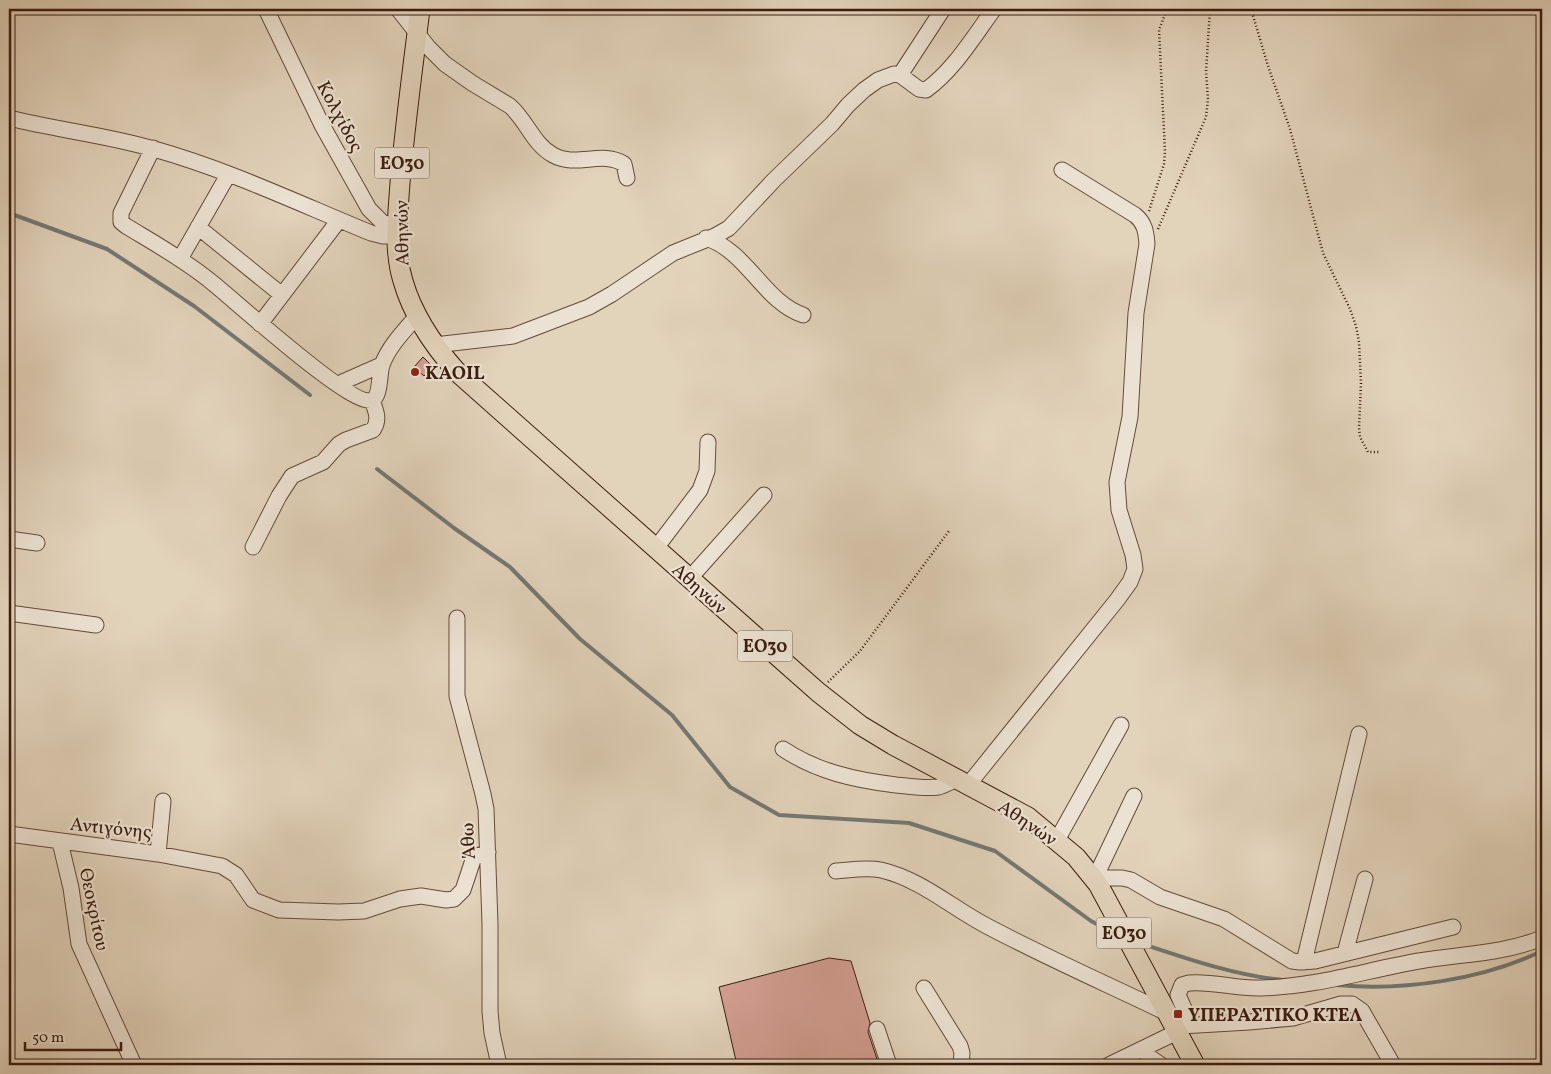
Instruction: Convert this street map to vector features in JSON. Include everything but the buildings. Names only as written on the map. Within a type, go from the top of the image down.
[{"type":"main road","name":"Αθηνών","points":[[420,9],[404,138],[397,231],[398,258],[402,280],[417,316],[435,344],[457,372],[818,692],[874,734],[1028,817],[1076,857],[1095,880],[1151,982],[1178,1024],[1195,1065]]},
{"type":"street","name":"Κολχίδος","points":[[266,9],[322,126],[369,209],[382,222],[397,231]]},
{"type":"street","points":[[398,9],[436,56],[457,73],[504,102],[518,113],[532,136],[548,152],[568,160],[617,159],[624,164],[626,178]]},
{"type":"street","points":[[900,75],[943,9]]},
{"type":"street","points":[[435,344],[513,336],[589,307],[612,294],[673,253],[724,231],[864,90],[888,75],[894,74],[900,75],[919,89],[926,90],[942,77],[994,9]]},
{"type":"street","points":[[9,118],[153,148],[200,163],[378,235],[397,231]]},
{"type":"street","points":[[153,148],[121,213],[120,219],[123,225],[180,259],[208,279],[276,338],[338,384],[360,398],[372,400]]},
{"type":"street","points":[[783,749],[812,766],[862,781],[924,788],[940,787],[962,782],[1112,607],[1135,572],[1133,555],[1119,510],[1117,482],[1130,417],[1136,312],[1146,249],[1146,234],[1143,224],[1135,215],[1062,170]]},
{"type":"street","points":[[180,259],[228,175]]},
{"type":"street","points":[[260,324],[339,220]]},
{"type":"street","points":[[198,227],[282,295]]},
{"type":"street","points":[[706,238],[730,250],[779,300],[795,312],[803,315]]},
{"type":"street","points":[[372,400],[378,392],[381,365],[389,350],[417,316]]},
{"type":"street","points":[[338,384],[381,365]]},
{"type":"street","points":[[252,546],[292,476],[323,462],[338,444],[373,430],[377,419],[372,400]]},
{"type":"street","points":[[656,548],[700,490],[707,471],[708,442]]},
{"type":"street","points":[[690,578],[764,495]]},
{"type":"street","points":[[9,539],[37,544]]},
{"type":"street","points":[[9,613],[96,625]]},
{"type":"street","name":"Άθω","points":[[457,618],[457,696],[484,794],[490,924],[490,1011],[492,1033],[499,1065]]},
{"type":"street","points":[[1057,840],[1122,725]]},
{"type":"street","points":[[1304,962],[1359,734]]},
{"type":"street","points":[[1134,796],[1095,880],[1122,878],[1131,880],[1160,897],[1224,919],[1288,959],[1296,962],[1345,953],[1453,927]]},
{"type":"street","name":"Αντιγόνης","points":[[9,834],[158,854],[163,801]]},
{"type":"street","name":"Θεοκρίτου","points":[[60,842],[71,888],[79,944],[134,1065]]},
{"type":"street","points":[[158,854],[222,866],[236,875],[253,900],[279,910],[364,912],[400,899],[421,896],[446,900],[454,899],[463,890],[474,857],[488,852]]},
{"type":"street","points":[[836,871],[882,870],[905,879],[934,894],[984,925],[1178,1024],[1219,1024],[1293,1018],[1341,1004],[1347,1003],[1357,1006],[1362,1011],[1393,1065]]},
{"type":"street","points":[[1345,953],[1365,879]]},
{"type":"street","points":[[1178,1024],[1178,995],[1182,986],[1189,983],[1256,988],[1299,985],[1420,961],[1479,954],[1528,944],[1542,938]]},
{"type":"street","points":[[924,988],[960,1046],[962,1053],[961,1065]]},
{"type":"street","points":[[1109,1065],[1143,1049],[1178,1024]]},
{"type":"street","points":[[878,1028],[889,1065]]},
{"type":"street","points":[[1143,1049],[1148,1056],[1162,1065]]},
{"type":"path","points":[[1143,224],[1164,164],[1159,30],[1166,9]]},
{"type":"path","points":[[1146,249],[1162,224],[1206,117],[1208,109],[1206,72],[1210,9]]},
{"type":"path","points":[[1251,9],[1290,129],[1324,253],[1356,326],[1359,342],[1361,383],[1360,437],[1368,452],[1380,452]]},
{"type":"path","points":[[818,692],[860,651],[949,531]]},
{"type":"waterway","points":[[9,213],[107,249],[194,306],[310,395]]},
{"type":"waterway","points":[[377,469],[454,528],[510,567],[580,639],[672,715],[730,787],[779,815],[909,823],[995,851],[1091,921],[1119,936]]},
{"type":"waterway","points":[[1137,942],[1228,970],[1283,980]]},
{"type":"waterway","points":[[1337,985],[1389,986],[1442,981],[1494,969],[1542,951]]},
{"type":"place","name":"KAOIL","points":[[415,372]]},
{"type":"place","name":"ΥΠΕΡΑΣΤΙΚΟ ΚΤΕΛ","points":[[1178,1014]]}]
